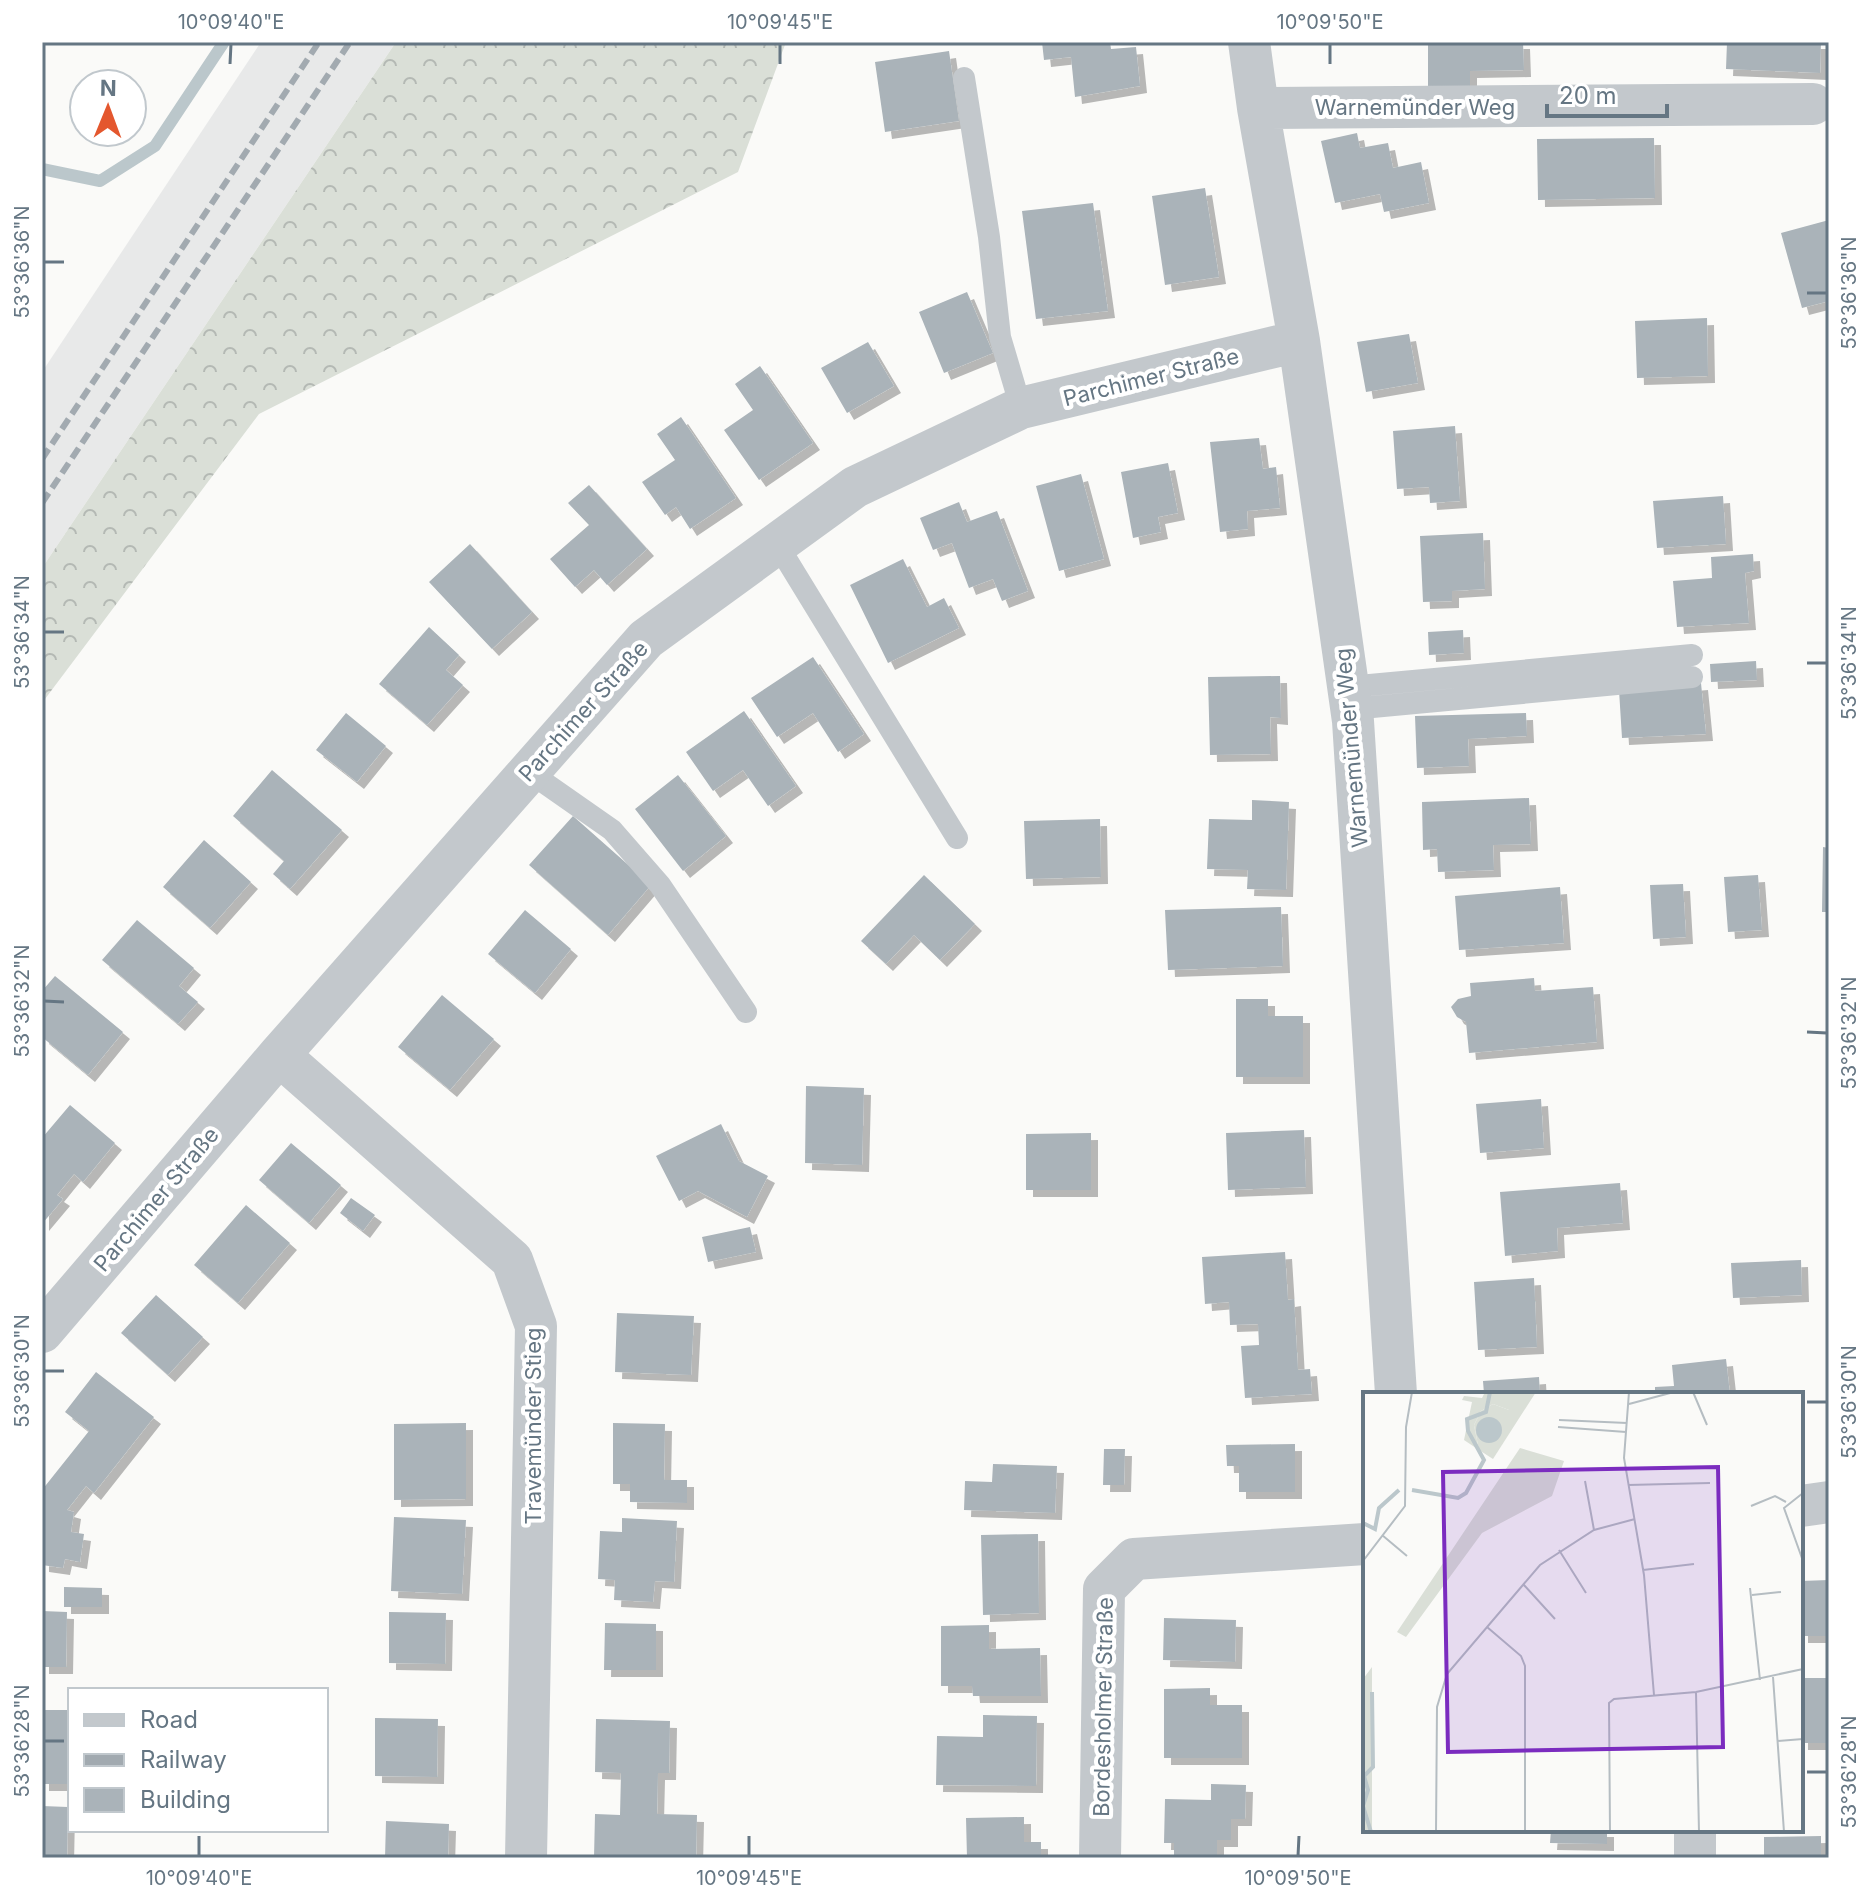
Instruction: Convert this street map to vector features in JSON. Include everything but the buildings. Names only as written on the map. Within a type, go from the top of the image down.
[{"type":"street","name":"Warnemünder Weg","points":[[1249,42],[1299,341],[1350,698],[1396,1392]]},
{"type":"street","name":"Warnemünder Weg","points":[[1258,108],[1813,104]]},
{"type":"street","name":"Parchimer Straße","points":[[42,1332],[279,1055],[646,639],[855,487],[1021,408],[1299,341]]},
{"type":"street","name":"Travemünder Stieg","points":[[279,1055],[512,1260],[536,1326],[526,1858]]},
{"type":"street","points":[[1803,1506],[1829,1502]]},
{"type":"street","name":"Bordesholmer Straße","points":[[1100,1858],[1104,1589],[1134,1559],[1363,1544]]},
{"type":"street","points":[[1695,1832],[1695,1858]]},
{"type":"lane","points":[[964,78],[989,237],[1000,337],[1021,408]]},
{"type":"lane","points":[[777,544],[957,838]]},
{"type":"lane","points":[[1350,698],[1692,666]]},
{"type":"lane","points":[[529,772],[612,830],[660,885],[746,1012]]},
{"type":"shaded area","points":[[261,42],[396,42],[42,568],[42,372]]},
{"type":"green space","points":[[396,42],[786,42],[738,172],[259,414],[42,703],[42,568]]},
{"type":"waterway","points":[[42,169],[100,181],[155,146],[224,42]]},
{"type":"railway","points":[[42,459],[319,42]]},
{"type":"railway","points":[[42,503],[350,42]]}]
